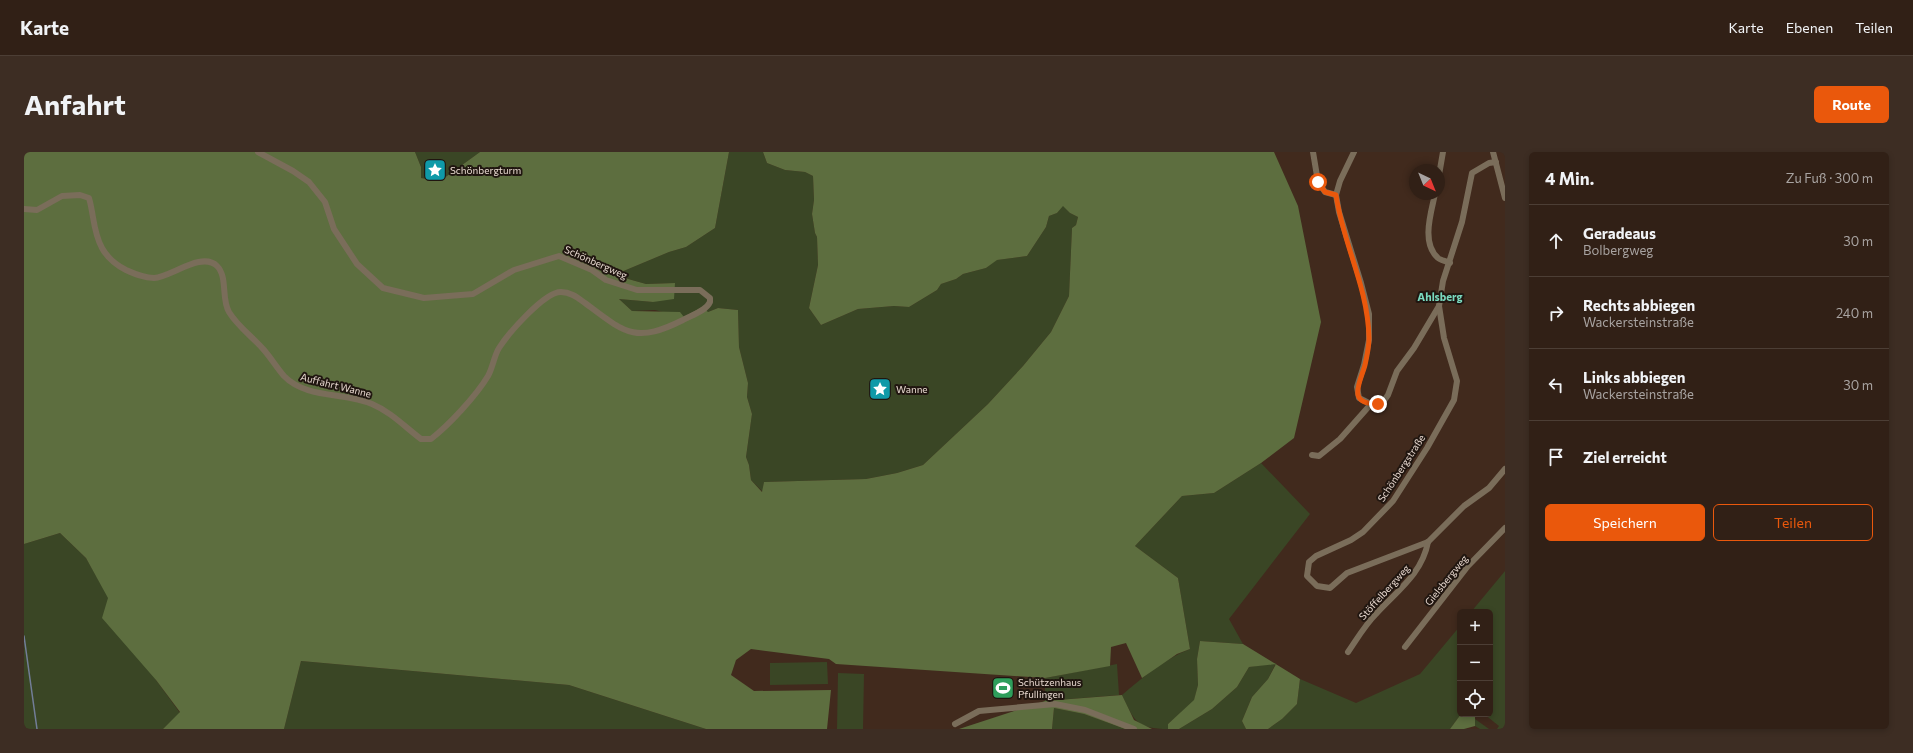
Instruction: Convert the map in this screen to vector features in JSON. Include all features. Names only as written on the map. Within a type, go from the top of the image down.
[{"type":"street","name":"Schönbergweg","points":[[258,152],[293,171],[309,182],[325,202],[334,229],[357,264],[383,288],[424,298],[474,294],[514,270],[559,256],[592,270],[606,280],[638,290],[700,290],[710,298]]},
{"type":"street","points":[[1312,152],[1318,182],[1325,192],[1336,195]]},
{"type":"street","points":[[1354,152],[1340,181],[1336,195],[1339,212],[1361,283],[1368,314],[1369,340],[1364,365],[1357,387],[1360,398],[1371,404],[1383,402],[1388,395],[1397,371],[1414,348],[1439,306]]},
{"type":"street","points":[[1441,164],[1444,152]]},
{"type":"street","points":[[1493,152],[1505,198]]},
{"type":"street","name":"Schönbergstraße","points":[[1496,162],[1489,163],[1472,172],[1462,222],[1443,281],[1439,306],[1444,338],[1457,381],[1454,400],[1410,477],[1382,514],[1363,532],[1351,540],[1316,556],[1309,562],[1307,576],[1317,586],[1330,588],[1347,573],[1428,542],[1464,506],[1489,488],[1505,469]]},
{"type":"street","name":"Auffahrt Wanne","points":[[24,208],[37,210],[62,196],[80,195],[89,198],[95,230],[102,248],[117,266],[138,276],[156,278],[198,262],[210,262],[218,266],[223,279],[224,301],[228,311],[290,381],[307,390],[371,404],[390,413],[421,439],[431,439],[460,411],[488,376],[498,349],[516,326],[552,294],[561,292],[575,296],[617,327],[636,334],[670,326],[704,309],[709,305],[710,298]]},
{"type":"street","points":[[1434,200],[1428,243],[1438,258],[1450,263]]},
{"type":"street","points":[[1312,455],[1319,456],[1340,440],[1371,404]]},
{"type":"street","name":"Gielsbergweg","points":[[1405,647],[1468,566],[1505,528]]},
{"type":"street","name":"Stöffelbergweg","points":[[1348,652],[1374,616],[1415,572],[1426,553],[1428,542]]},
{"type":"street","points":[[955,724],[979,711],[1054,704],[1085,710],[1134,729]]},
{"type":"green space","points":[[24,152],[415,152],[421,167],[421,178],[440,181],[480,152],[729,152],[715,228],[686,247],[669,252],[614,275],[646,284],[675,283],[674,299],[653,302],[619,299],[632,311],[680,312],[684,317],[702,307],[708,312],[718,308],[738,310],[739,347],[748,383],[747,397],[752,414],[746,457],[749,465],[751,480],[762,492],[764,482],[866,479],[897,473],[923,465],[988,404],[1023,366],[1051,332],[1069,296],[1072,228],[1076,225],[1078,217],[1070,213],[1063,206],[1057,213],[1049,216],[1046,227],[1027,256],[997,260],[986,268],[963,274],[956,279],[941,284],[937,290],[909,307],[894,306],[858,309],[821,325],[809,308],[818,265],[817,237],[812,214],[814,200],[813,176],[805,172],[785,170],[767,163],[763,152],[1274,152],[1298,206],[1321,322],[1294,438],[1261,463],[1214,493],[1182,496],[1135,546],[1178,578],[1190,649],[1177,654],[1142,678],[1126,643],[1111,647],[1110,666],[1045,678],[836,664],[829,659],[751,649],[736,660],[731,675],[754,691],[831,690],[827,729],[706,729],[569,685],[301,661],[284,729],[163,729],[180,712],[156,680],[102,618],[108,598],[86,558],[60,533],[24,544]]},
{"type":"green space","points":[[415,152],[480,152],[440,181],[421,178],[421,167]]},
{"type":"green space","points":[[729,152],[763,152],[767,163],[785,170],[805,172],[813,176],[814,200],[812,214],[817,237],[818,265],[809,308],[821,325],[858,309],[894,306],[909,307],[937,290],[941,284],[956,279],[963,274],[986,268],[996,260],[1027,256],[1046,227],[1049,216],[1057,213],[1063,205],[1070,213],[1078,217],[1076,225],[1072,228],[1069,296],[1051,332],[1023,366],[988,404],[923,465],[897,473],[866,479],[764,482],[763,492],[751,480],[749,465],[746,457],[752,414],[747,397],[748,383],[739,347],[738,310],[718,308],[684,318],[655,310],[632,311],[619,299],[653,302],[675,283],[646,284],[614,275],[669,252],[686,247],[715,228]]},
{"type":"green space","points":[[1261,463],[1310,514],[1229,619],[1243,644],[1200,641],[1197,659],[1198,685],[1194,701],[1168,724],[1168,729],[1158,729],[1143,725],[1134,717],[1122,695],[1163,663],[1190,649],[1178,578],[1135,546],[1182,496],[1214,493]]},
{"type":"green space","points":[[60,533],[86,558],[156,680],[180,713],[163,729],[24,729],[24,544]]},
{"type":"green space","points":[[1505,571],[1505,729],[1497,729],[1499,726],[1488,717],[1493,717],[1493,609],[1473,609]]},
{"type":"green space","points":[[1457,630],[1457,717],[1459,717],[1450,729],[1268,729],[1282,719],[1297,704],[1300,679],[1356,703],[1420,674]]},
{"type":"green space","points":[[1200,641],[1243,644],[1276,664],[1249,667],[1237,687],[1212,709],[1179,729],[1168,729],[1168,724],[1194,700],[1198,685],[1197,659]]},
{"type":"green space","points":[[301,661],[569,685],[706,729],[284,729]]},
{"type":"green space","points":[[827,662],[828,684],[770,685],[770,663]]},
{"type":"green space","points":[[1276,663],[1268,679],[1252,697],[1242,721],[1246,729],[1179,729],[1212,709],[1237,687],[1249,667]]},
{"type":"green space","points":[[1117,664],[1119,695],[1045,701],[1045,678]]},
{"type":"green space","points":[[1276,664],[1300,679],[1297,704],[1282,719],[1268,729],[1246,729],[1242,721],[1252,697],[1268,679]]},
{"type":"green space","points":[[838,673],[864,674],[863,729],[837,729]]},
{"type":"green space","points":[[1122,695],[1134,720],[1152,729],[1125,729],[1084,714],[1054,708],[1052,729],[959,729],[1045,701]]},
{"type":"green space","points":[[1054,708],[1084,714],[1125,729],[1052,729]]},
{"type":"green space","points":[[1459,717],[1475,717],[1475,726],[1464,729],[1450,729]]},
{"type":"green space","points":[[1475,719],[1489,729],[1480,729],[1475,726]]},
{"type":"waterway","points":[[24,636],[37,729]]},
{"type":"place","name":"Schönbergturm","points":[[435,170]]},
{"type":"place","name":"Wanne","points":[[880,389]]},
{"type":"place","name":"Schützenhaus Pfullingen","points":[[1003,688]]},
{"type":"district","name":"Ahlsberg","points":[[1440,297]]},
{"type":"route","points":[[1318,182],[1325,192],[1336,195],[1339,212],[1361,283],[1368,314],[1369,340],[1364,365],[1357,387],[1357,393],[1366,403],[1378,404]]}]
